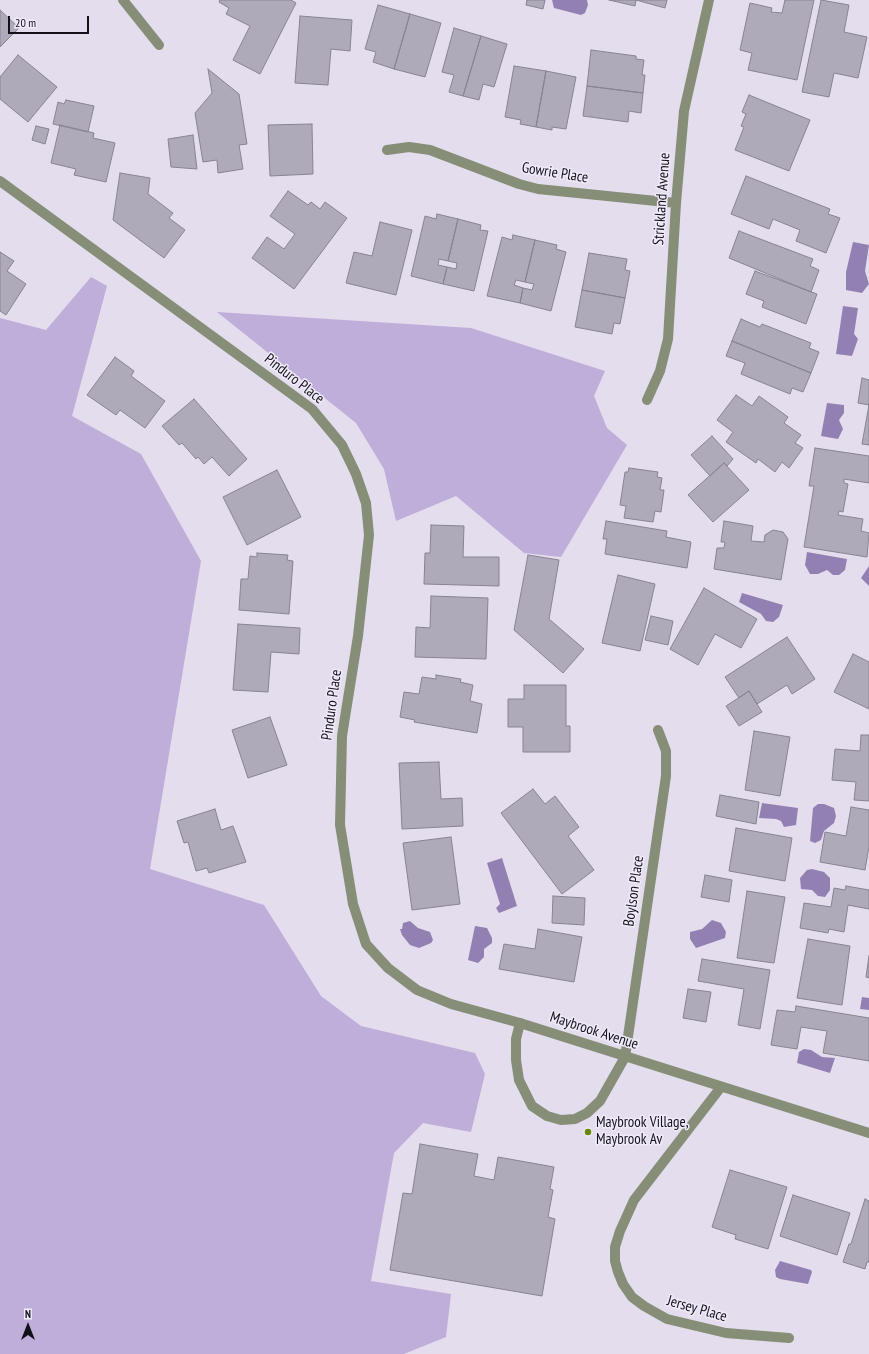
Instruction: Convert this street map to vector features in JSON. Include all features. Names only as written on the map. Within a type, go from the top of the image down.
[{"type":"street","points":[[123,0],[159,45]]},
{"type":"street","name":"Strickland Avenue","points":[[647,400],[660,371],[668,339],[676,203],[684,111],[709,0]]},
{"type":"street","name":"Gowrie Place","points":[[387,150],[409,147],[430,150],[519,184],[538,189],[676,203]]},
{"type":"street","name":"Pinduro Place","points":[[0,181],[312,409],[342,446],[352,467],[366,504],[370,534],[358,636],[342,736],[340,825],[352,904]]},
{"type":"street","name":"Boylson Place","points":[[625,1057],[666,776],[666,751],[658,730]]},
{"type":"street","name":"Maybrook Avenue","points":[[352,904],[366,944],[388,968],[417,990],[451,1004],[520,1023],[869,1132]]},
{"type":"street","points":[[520,1023],[516,1039],[516,1060],[519,1080],[532,1106],[547,1116],[561,1120],[575,1119],[587,1113],[600,1101],[625,1057]]},
{"type":"street","name":"Jersey Place","points":[[721,1087],[634,1200],[620,1231],[615,1247],[615,1261],[623,1284],[632,1297],[644,1306],[667,1319],[726,1334],[789,1338]]},
{"type":"shaded area","points":[[552,0],[587,0],[588,5],[585,13],[581,15],[554,8]]},
{"type":"shaded area","points":[[853,242],[869,245],[865,271],[869,284],[862,293],[846,290],[846,272]]},
{"type":"shaded area","points":[[91,277],[107,286],[72,416],[141,454],[201,561],[150,869],[264,905],[321,996],[361,1026],[475,1053],[485,1074],[471,1132],[423,1123],[394,1153],[371,1281],[451,1294],[446,1337],[404,1354],[0,1354],[0,318],[46,330]]},
{"type":"shaded area","points":[[843,306],[858,308],[854,334],[858,339],[852,356],[836,354]]},
{"type":"shaded area","points":[[217,312],[471,328],[605,371],[594,396],[607,428],[627,445],[561,557],[524,553],[456,496],[396,521],[384,469],[356,423]]},
{"type":"shaded area","points":[[827,403],[844,405],[844,413],[839,420],[843,429],[838,439],[821,436]]},
{"type":"shaded area","points":[[807,552],[847,559],[845,570],[839,575],[833,575],[827,570],[818,574],[810,574],[805,565]]},
{"type":"shaded area","points":[[869,566],[869,586],[861,578]]},
{"type":"shaded area","points":[[742,593],[783,605],[779,617],[773,622],[766,621],[761,614],[739,602]]},
{"type":"shaded area","points":[[762,803],[798,808],[796,825],[784,827],[781,821],[776,819],[759,818]]},
{"type":"shaded area","points":[[818,804],[824,804],[834,808],[836,816],[834,823],[824,831],[821,840],[815,843],[810,841],[813,808]]},
{"type":"shaded area","points":[[502,858],[517,906],[499,913],[496,908],[500,904],[487,863]]},
{"type":"shaded area","points":[[812,869],[824,872],[830,878],[830,890],[825,897],[818,896],[812,890],[801,889],[800,878],[807,870]]},
{"type":"shaded area","points":[[712,920],[721,923],[726,932],[725,938],[696,948],[690,939],[690,932],[702,929]]},
{"type":"shaded area","points":[[410,921],[418,928],[430,932],[433,940],[431,943],[419,948],[410,945],[402,935],[400,929],[402,929],[403,923]]},
{"type":"shaded area","points":[[475,926],[487,928],[492,938],[492,943],[484,949],[484,957],[478,963],[468,960]]},
{"type":"shaded area","points":[[862,997],[869,998],[869,1010],[860,1009]]},
{"type":"shaded area","points":[[804,1049],[811,1050],[822,1057],[835,1058],[830,1073],[797,1063],[799,1052]]},
{"type":"shaded area","points":[[780,1261],[811,1270],[812,1272],[808,1284],[776,1277],[775,1270]]},
{"type":"building","points":[[220,0],[291,0],[296,3],[260,74],[233,60],[250,26],[226,14],[229,8],[219,2]]},
{"type":"building","points":[[527,0],[545,0],[543,9],[526,5]]},
{"type":"building","points":[[609,0],[636,0],[635,6]]},
{"type":"building","points":[[636,0],[667,0],[665,8]]},
{"type":"building","points":[[785,0],[814,0],[797,80],[748,70],[752,53],[740,50],[750,3],[772,8],[771,12],[782,13]]},
{"type":"building","points":[[821,0],[849,5],[844,32],[867,37],[858,78],[834,73],[829,97],[802,92]]},
{"type":"building","points":[[378,5],[410,14],[394,69],[373,62],[376,52],[365,49]]},
{"type":"building","points":[[0,10],[19,28],[0,47]]},
{"type":"building","points":[[410,14],[441,23],[425,77],[394,69]]},
{"type":"building","points":[[300,16],[352,20],[350,51],[331,49],[328,85],[295,83]]},
{"type":"building","points":[[454,28],[481,36],[463,96],[449,92],[454,75],[442,72]]},
{"type":"building","points":[[481,36],[507,44],[494,87],[483,84],[479,100],[463,96]]},
{"type":"building","points":[[591,50],[636,56],[636,59],[644,60],[642,75],[645,75],[643,93],[587,86]]},
{"type":"building","points":[[18,55],[57,87],[28,122],[0,99],[0,77]]},
{"type":"building","points":[[514,66],[546,71],[536,127],[520,124],[521,120],[505,117]]},
{"type":"building","points":[[208,69],[239,94],[247,144],[239,145],[243,169],[218,173],[217,160],[203,162],[195,113],[212,93]]},
{"type":"building","points":[[546,71],[576,77],[566,129],[552,127],[552,130],[536,127]]},
{"type":"building","points":[[587,86],[643,93],[641,113],[629,111],[628,122],[583,116]]},
{"type":"building","points":[[749,95],[810,120],[789,171],[735,150],[744,127],[741,126],[746,114],[742,112]]},
{"type":"building","points":[[66,100],[94,106],[88,132],[53,124],[58,102],[64,104]]},
{"type":"building","points":[[312,124],[313,174],[270,176],[268,125]]},
{"type":"building","points":[[60,125],[94,133],[93,138],[115,143],[106,182],[74,175],[76,169],[51,163]]},
{"type":"building","points":[[36,126],[49,129],[45,144],[32,140]]},
{"type":"building","points":[[193,135],[197,169],[171,167],[168,139]]},
{"type":"building","points":[[120,173],[150,178],[148,194],[173,213],[169,218],[185,230],[164,258],[113,220]]},
{"type":"building","points":[[746,176],[830,209],[828,214],[840,218],[826,253],[796,241],[800,230],[773,219],[769,229],[731,214]]},
{"type":"building","points":[[288,191],[308,205],[311,202],[320,209],[325,202],[347,218],[294,289],[252,258],[267,237],[284,249],[295,234],[270,216]]},
{"type":"building","points":[[437,214],[458,219],[448,261],[439,259],[438,265],[447,267],[443,284],[411,276],[425,216],[436,219]]},
{"type":"building","points":[[458,219],[481,225],[480,230],[488,231],[474,291],[443,284],[447,267],[456,269],[457,263],[448,261]]},
{"type":"building","points":[[380,222],[412,230],[396,295],[346,283],[354,252],[372,256]]},
{"type":"building","points":[[739,231],[813,259],[810,266],[819,270],[811,292],[729,258]]},
{"type":"building","points":[[513,235],[535,240],[525,282],[516,280],[514,285],[523,288],[520,303],[487,296],[502,237],[512,240]]},
{"type":"building","points":[[535,240],[557,245],[556,249],[566,252],[551,311],[520,303],[523,288],[532,290],[534,284],[525,282]]},
{"type":"building","points":[[0,252],[14,261],[7,271],[26,284],[6,315],[0,311]]},
{"type":"building","points":[[589,253],[627,259],[625,270],[630,271],[625,298],[582,290]]},
{"type":"building","points":[[755,271],[817,294],[806,324],[762,307],[764,301],[746,294]]},
{"type":"building","points":[[582,290],[625,298],[620,324],[614,323],[612,334],[575,327]]},
{"type":"building","points":[[741,319],[760,327],[762,324],[811,343],[809,348],[819,352],[811,373],[732,341]]},
{"type":"building","points":[[732,341],[811,373],[803,392],[792,388],[790,394],[741,374],[745,363],[726,356]]},
{"type":"building","points":[[115,357],[134,371],[131,376],[165,401],[145,428],[120,410],[116,415],[87,395]]},
{"type":"building","points":[[862,378],[869,380],[869,405],[858,403]]},
{"type":"building","points":[[736,395],[752,406],[759,396],[788,417],[784,423],[801,435],[795,443],[803,448],[789,468],[782,462],[775,472],[758,459],[756,463],[726,442],[733,432],[717,420]]},
{"type":"building","points":[[194,399],[247,459],[229,476],[212,457],[204,464],[198,457],[196,459],[182,443],[179,445],[162,426]]},
{"type":"building","points":[[869,405],[869,445],[862,444]]},
{"type":"building","points":[[712,436],[733,459],[727,466],[724,463],[710,476],[691,455]]},
{"type":"building","points":[[815,448],[869,456],[869,483],[844,479],[844,483],[848,484],[843,512],[839,511],[838,515],[863,519],[861,531],[869,533],[867,557],[804,547],[814,486],[809,486]]},
{"type":"building","points":[[724,463],[749,490],[713,522],[688,495]]},
{"type":"building","points":[[629,468],[658,472],[657,477],[662,478],[660,490],[664,490],[661,512],[655,511],[653,522],[624,518],[626,506],[620,505],[625,472],[628,472]]},
{"type":"building","points":[[277,470],[301,517],[247,545],[223,497]]},
{"type":"building","points":[[606,521],[667,531],[666,537],[691,542],[687,568],[605,554],[607,539],[603,539]]},
{"type":"building","points":[[724,521],[753,526],[751,541],[764,542],[765,535],[773,530],[783,532],[788,539],[781,580],[714,569],[717,548],[724,548],[725,542],[721,542]]},
{"type":"building","points":[[431,525],[464,526],[463,557],[499,557],[499,586],[424,584],[425,553],[430,553]]},
{"type":"building","points":[[257,553],[288,555],[287,560],[293,561],[289,614],[239,610],[241,579],[248,579],[250,556],[257,557]]},
{"type":"building","points":[[528,555],[559,560],[549,619],[584,649],[563,673],[514,630]]},
{"type":"building","points":[[618,575],[655,584],[640,651],[602,643]]},
{"type":"building","points":[[704,588],[757,619],[741,648],[715,634],[698,665],[670,649]]},
{"type":"building","points":[[431,596],[488,598],[486,659],[415,657],[416,627],[430,628]]},
{"type":"building","points":[[651,616],[673,621],[668,645],[645,640]]},
{"type":"building","points":[[238,624],[300,628],[299,654],[271,652],[268,692],[233,690]]},
{"type":"building","points":[[787,637],[815,679],[792,694],[787,685],[757,704],[749,691],[739,698],[725,677]]},
{"type":"building","points":[[853,654],[869,662],[869,709],[834,692]]},
{"type":"building","points":[[436,675],[461,679],[460,682],[473,685],[470,701],[482,704],[477,733],[414,722],[415,720],[400,717],[404,692],[419,694],[422,677],[436,679]]},
{"type":"building","points":[[524,685],[566,685],[566,726],[570,726],[570,752],[523,752],[523,727],[508,727],[508,699],[524,699]]},
{"type":"building","points":[[749,691],[762,712],[739,726],[726,706]]},
{"type":"building","points":[[270,717],[287,765],[248,778],[232,730]]},
{"type":"building","points":[[754,731],[790,737],[780,796],[745,790]]},
{"type":"building","points":[[861,735],[869,735],[869,801],[854,800],[856,782],[832,780],[835,749],[860,751]]},
{"type":"building","points":[[439,762],[441,799],[462,798],[463,826],[402,829],[399,763]]},
{"type":"building","points":[[533,789],[545,804],[555,796],[579,827],[568,836],[594,870],[562,894],[501,813]]},
{"type":"building","points":[[720,795],[759,802],[756,824],[716,816]]},
{"type":"building","points":[[851,807],[869,810],[869,847],[865,870],[820,862],[825,832],[846,836]]},
{"type":"building","points":[[215,809],[221,830],[233,826],[246,862],[209,873],[207,868],[196,871],[188,842],[184,843],[177,821]]},
{"type":"building","points":[[736,828],[792,838],[785,881],[729,871]]},
{"type":"building","points":[[451,837],[460,904],[412,910],[403,843]]},
{"type":"building","points":[[705,875],[732,880],[729,902],[701,897]]},
{"type":"building","points":[[846,886],[869,890],[869,909],[848,905],[844,932],[829,929],[828,933],[800,928],[804,903],[831,907],[834,888],[845,890]]},
{"type":"building","points":[[747,891],[785,897],[774,963],[737,958]]},
{"type":"building","points":[[553,896],[585,898],[584,925],[552,923]]},
{"type":"building","points":[[538,929],[582,937],[574,982],[499,969],[504,944],[535,949]]},
{"type":"building","points":[[808,939],[850,946],[842,1005],[797,998]]},
{"type":"building","points":[[869,956],[869,978],[866,977]]},
{"type":"building","points":[[702,959],[770,970],[760,1029],[738,1025],[744,989],[698,981]]},
{"type":"building","points":[[688,989],[711,992],[706,1022],[683,1018]]},
{"type":"building","points":[[796,1006],[869,1018],[869,1061],[823,1053],[827,1031],[801,1027],[797,1049],[771,1045],[777,1010],[795,1012]]},
{"type":"building","points":[[420,1144],[478,1154],[474,1176],[494,1180],[498,1157],[554,1167],[550,1189],[553,1190],[548,1217],[555,1219],[542,1296],[390,1270],[403,1193],[412,1194]]},
{"type":"building","points":[[730,1170],[787,1187],[768,1249],[735,1239],[736,1235],[712,1227]]},
{"type":"building","points":[[793,1195],[850,1213],[837,1255],[780,1236]]},
{"type":"building","points":[[865,1199],[869,1201],[869,1262],[867,1262],[865,1269],[843,1262],[849,1244],[851,1244]]},
{"type":"place","name":"Maybrook Village, Maybrook Av","points":[[588,1132]]}]
